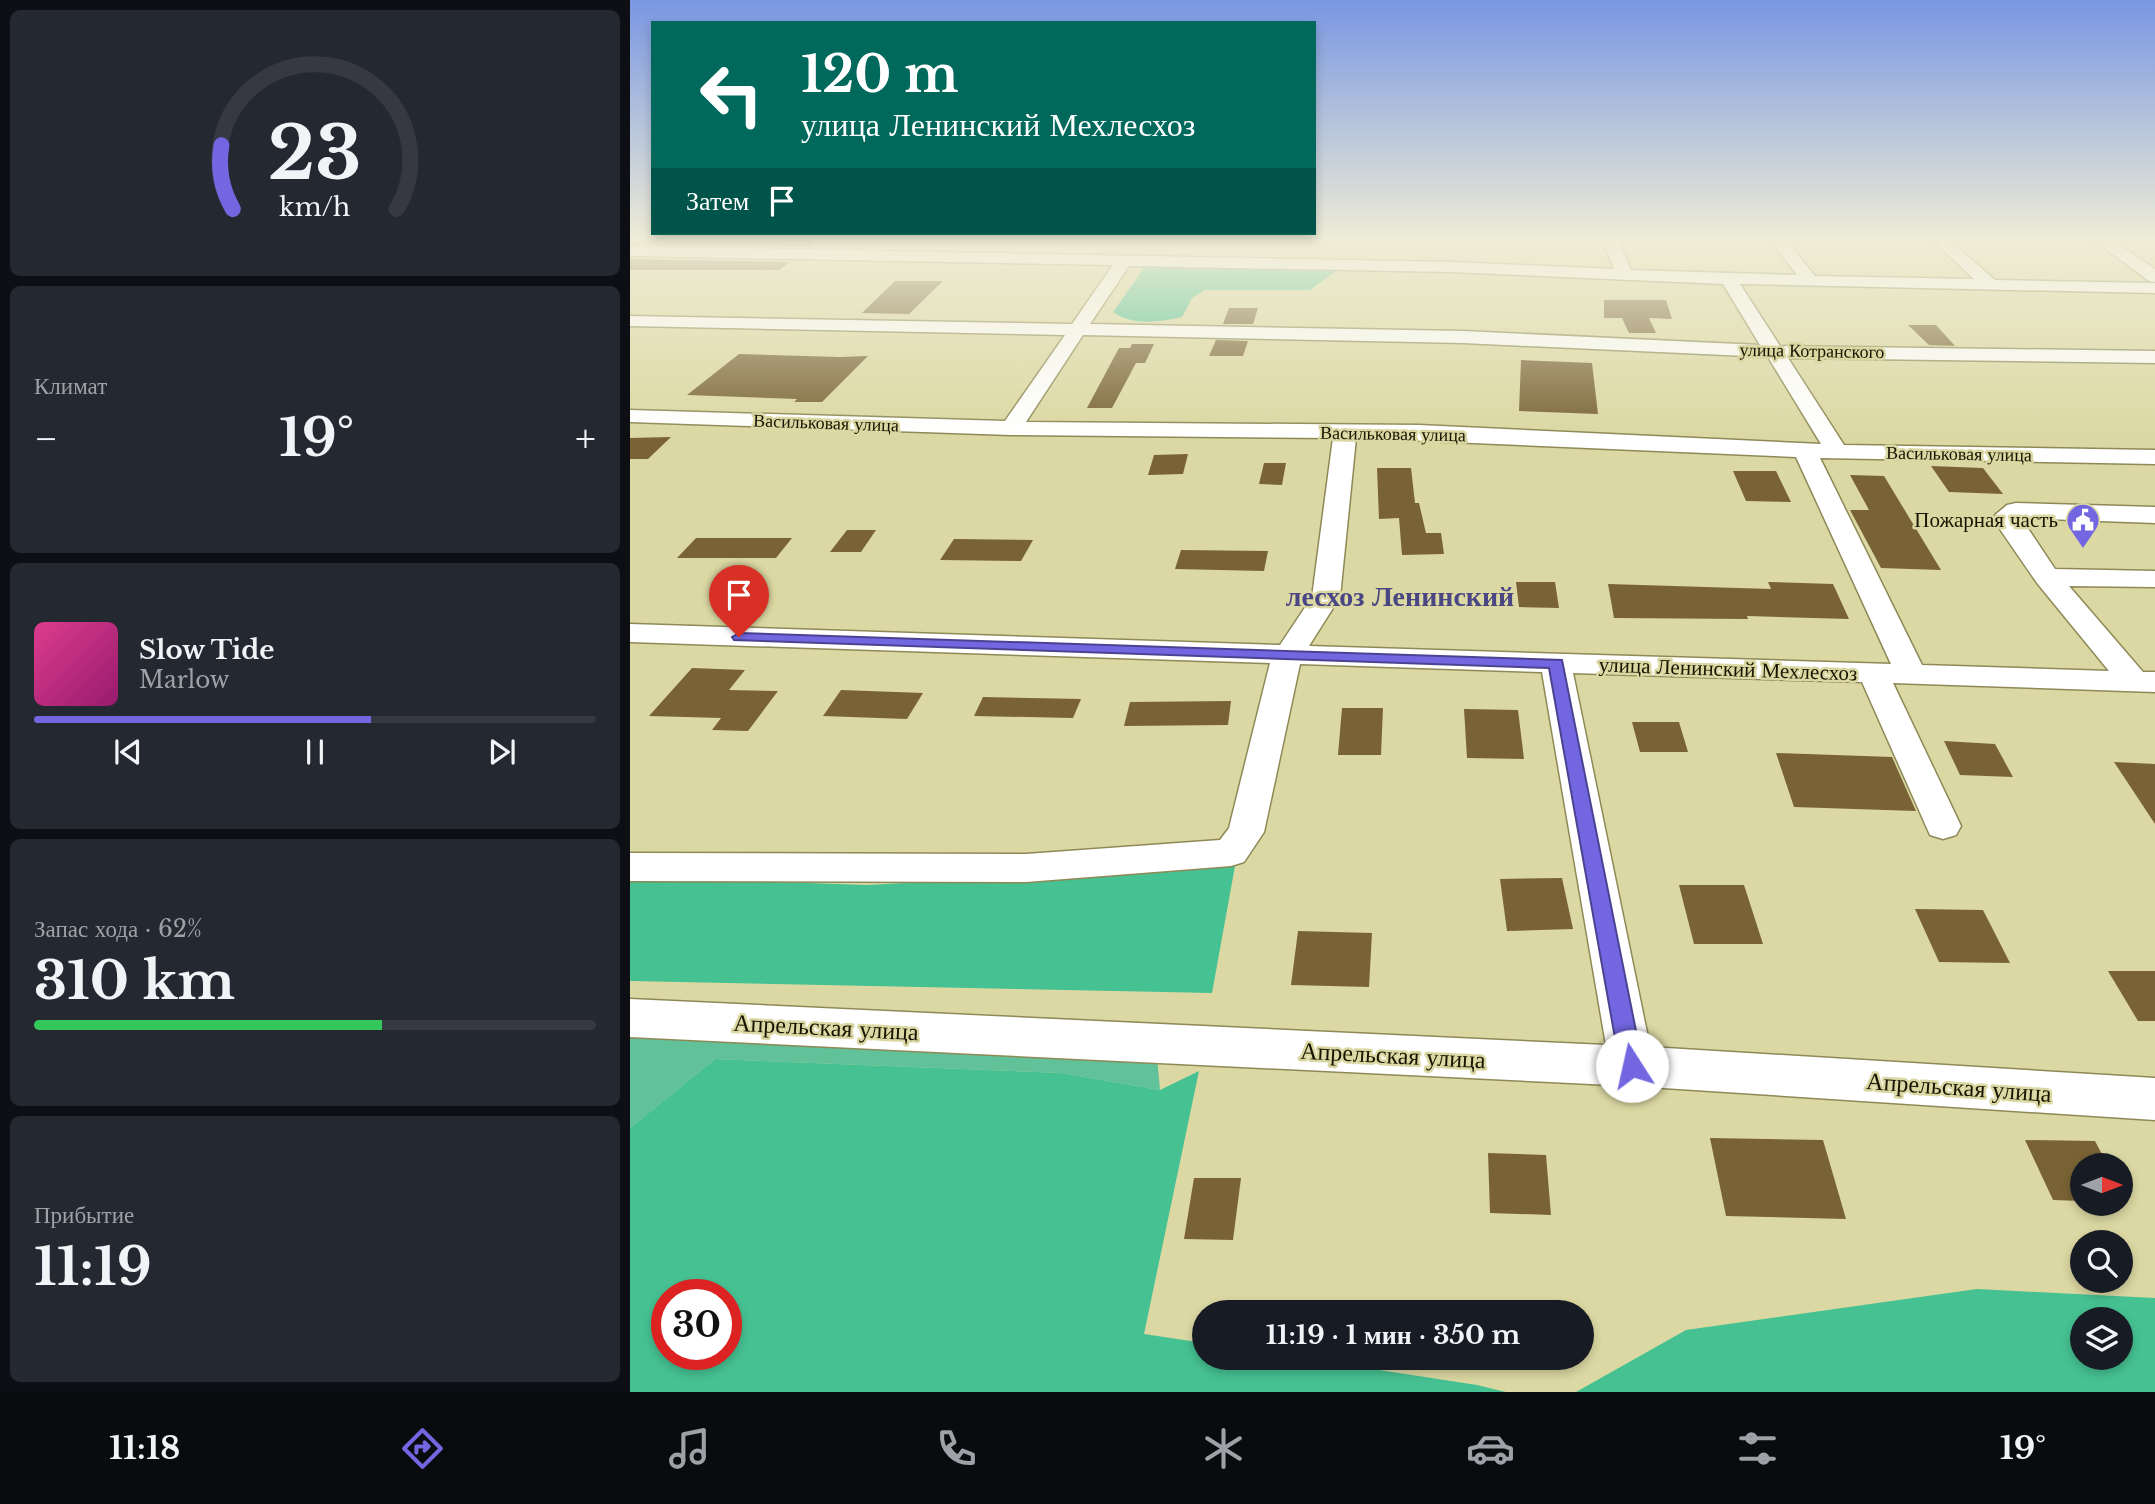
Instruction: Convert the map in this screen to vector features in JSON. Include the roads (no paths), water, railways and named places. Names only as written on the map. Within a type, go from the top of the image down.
[{"type":"street","points":[[1010,428],[1092,306]]},
{"type":"street","points":[[1746,306],[1837,452]]},
{"type":"street","name":"улица Котранского","points":[[630,321],[1463,337],[1776,352],[2155,357]]},
{"type":"street","name":"Васильковая улица","points":[[630,416],[1010,428],[1345,434],[1419,432],[1805,451],[2155,457]]},
{"type":"street","points":[[630,867],[1026,868],[1231,852],[1246,832],[1287,656],[1326,597],[1345,434]]},
{"type":"street","points":[[1805,451],[1911,674]]},
{"type":"street","points":[[2145,682],[2047,577],[2008,522],[2008,515],[2017,510],[2155,515]]},
{"type":"street","points":[[2047,577],[2155,579]]},
{"type":"street","name":"улица Ленинский Мехлесхоз","points":[[630,633],[2145,682]]},
{"type":"street","points":[[1556,663],[1632,1066]]},
{"type":"street","points":[[1873,673],[1943,826]]},
{"type":"street","name":"Апрельская улица","points":[[630,1018],[1632,1066],[2155,1099]]},
{"type":"place","name":"Пожарная часть","points":[[2083,550]]},
{"type":"district","name":"лесхоз Ленинский","points":[[1400,596]]}]
